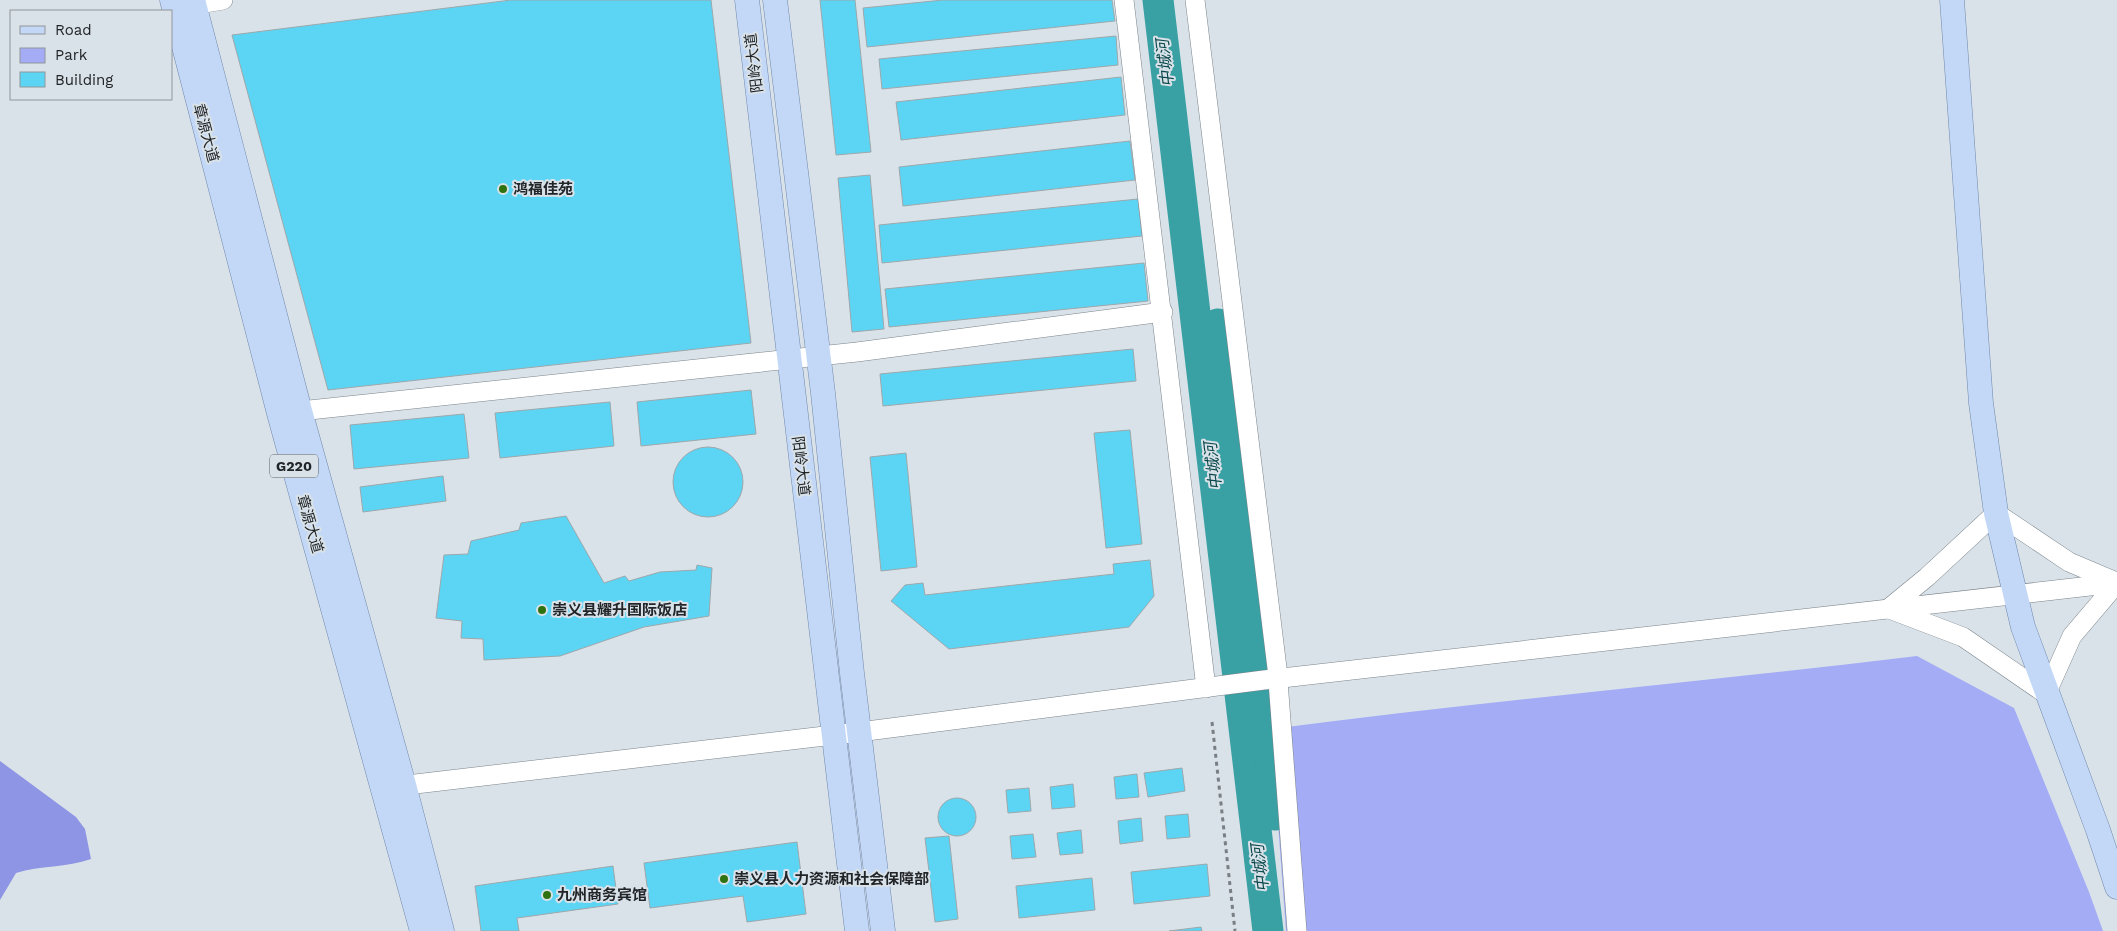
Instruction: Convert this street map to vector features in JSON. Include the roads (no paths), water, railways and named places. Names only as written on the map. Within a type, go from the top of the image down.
[{"type":"main road","name":"阳岭大道","points":[[747,0],[788,360],[857,931]]},
{"type":"main road","name":"阳岭大道","points":[[775,0],[823,393],[859,732],[883,931]]},
{"type":"main road","points":[[1952,0],[1981,403],[1996,513],[2023,627],[2046,694],[2098,830],[2117,887]]},
{"type":"main road","name":"章源大道","points":[[183,3],[290,414],[394,786],[442,931]]},
{"type":"main road","name":"章源大道","points":[[394,786],[422,931]]},
{"type":"street","points":[[183,3],[223,0]]},
{"type":"street","points":[[1124,0],[1213,687]]},
{"type":"street","points":[[1195,0],[1297,931]]},
{"type":"street","points":[[290,414],[788,360],[1163,312]]},
{"type":"street","points":[[1888,609],[1927,577],[1996,513],[2069,562],[2117,583]]},
{"type":"street","points":[[1888,609],[1962,637],[2046,694],[2072,636],[2117,583]]},
{"type":"street","points":[[394,786],[859,732],[1271,680],[2117,583]]},
{"type":"waterway","name":"中城河","points":[[1158,0],[1268,931]]},
{"type":"waterway","points":[[1218,324],[1268,732],[1275,815]]},
{"type":"place","name":"鸿福佳苑","points":[[503,189]]},
{"type":"place","name":"崇义县耀升国际饭店","points":[[542,610]]},
{"type":"place","name":"崇义县人力资源和社会保障部","points":[[724,879]]},
{"type":"place","name":"九州商务宾馆","points":[[547,895]]}]
